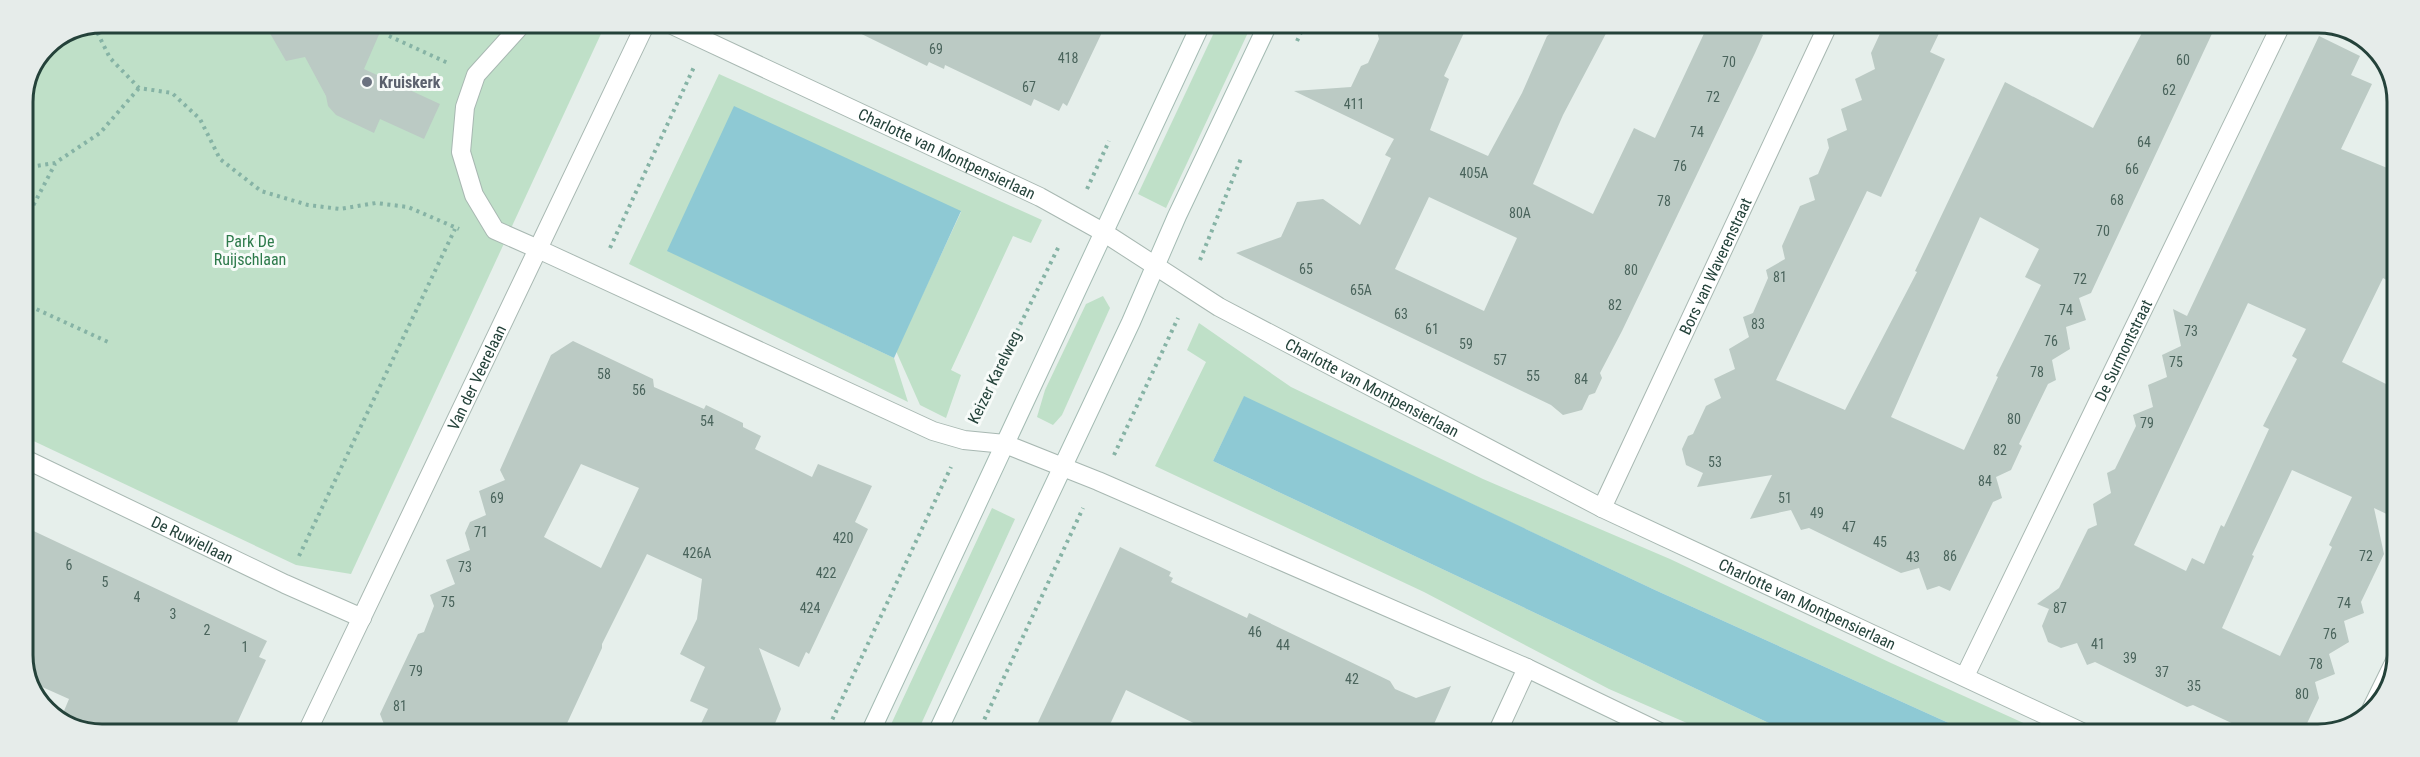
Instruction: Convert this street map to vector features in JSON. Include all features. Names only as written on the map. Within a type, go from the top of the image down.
[{"type":"street","points":[[513,33],[476,75],[465,108],[461,152],[474,195],[495,230],[933,431],[964,440],[1005,444],[1098,481],[1527,669],[1643,724]]},
{"type":"street","name":"Van der Veerelaan","points":[[312,724],[641,33]]},
{"type":"street","name":"Charlotte van Montpensierlaan","points":[[689,33],[1040,196],[1103,232],[1219,308],[1602,508],[2065,724]]},
{"type":"street","points":[[874,724],[1197,33]]},
{"type":"street","points":[[941,724],[1264,33]]},
{"type":"street","name":"Bors van Waverenstraat","points":[[1602,508],[1824,33]]},
{"type":"street","name":"De Surmontstraat","points":[[1965,676],[2277,33]]},
{"type":"street","name":"De Ruwiellaan","points":[[33,463],[285,584],[362,618]]},
{"type":"street","points":[[1502,724],[1527,669]]},
{"type":"path","points":[[98,33],[110,58],[139,88],[172,93],[200,119],[220,159],[261,191],[308,205],[340,209],[376,203],[408,207],[454,229],[495,230]]},
{"type":"path","points":[[1295,45],[1301,33]]},
{"type":"path","points":[[388,36],[476,75]]},
{"type":"path","points":[[597,276],[706,41]]},
{"type":"path","points":[[33,166],[55,163],[100,133],[139,88]]},
{"type":"path","name":"Keizer Karelweg","points":[[830,724],[1114,130]]},
{"type":"path","points":[[982,724],[1098,481],[1108,467],[1178,321],[1189,287],[1246,148]]},
{"type":"path","points":[[33,204],[55,163]]},
{"type":"path","points":[[285,584],[454,229]]},
{"type":"path","points":[[33,308],[108,342]]},
{"type":"green space","name":"Park De Ruijschlaan","points":[[102,33],[601,33],[351,574],[296,565],[33,441],[33,102],[38,76],[53,53],[64,45],[76,38]]},
{"type":"green space","points":[[1214,33],[1248,33],[1166,208],[1138,194]]},
{"type":"green space","points":[[719,74],[1042,220],[1031,243],[1013,236],[951,370],[961,375],[946,418],[920,405],[896,351],[961,212],[667,250],[894,358],[908,402],[629,264]]},
{"type":"green space","points":[[1103,296],[1110,308],[1062,415],[1053,425],[1037,417],[1045,390],[1086,304]]},
{"type":"green space","points":[[1199,323],[1291,387],[1483,479],[1670,559],[2026,724],[1951,724],[1655,590],[1244,397],[1213,461],[1771,724],[1689,724],[1609,689],[1424,592],[1155,466],[1206,362],[1187,350]]},
{"type":"green space","points":[[992,508],[1015,519],[921,724],[891,724]]},
{"type":"water","points":[[734,106],[961,211],[894,358],[667,251]]},
{"type":"water","points":[[1244,396],[1655,590],[1951,724],[1771,724],[1213,461]]},
{"type":"building","name":"Kruiskerk","points":[[270,33],[380,33],[364,69],[440,104],[424,139],[380,119],[374,133],[336,115],[328,106],[326,96],[305,57],[286,61]]},
{"type":"building","points":[[859,33],[1102,33],[1067,106],[1063,103],[1059,111],[1034,99],[1031,106],[945,65],[944,69],[929,62],[927,66]]},
{"type":"building","points":[[1377,33],[1464,33],[1444,76],[1449,79],[1430,130],[1488,156],[1522,93],[1547,36],[1551,33],[1606,33],[1563,115],[1533,184],[1593,214],[1634,128],[1655,138],[1704,33],[1759,33],[1763,35],[1600,373],[1602,378],[1595,393],[1589,395],[1582,410],[1563,415],[1551,405],[1236,253],[1281,237],[1297,202],[1323,199],[1360,225],[1391,158],[1385,155],[1394,139],[1294,91],[1351,87],[1361,66],[1368,63],[1379,39]],"holes":[[[1429,197],[1517,238],[1484,311],[1395,269]]]},
{"type":"building","points":[[1880,33],[1939,33],[1930,52],[1945,59],[1881,197],[1867,191],[1776,380],[1845,410],[1917,272],[1915,271],[2005,82],[2093,128],[2142,33],[2212,33],[2091,293],[2079,298],[2086,320],[2066,327],[2070,349],[2052,360],[2056,380],[2048,384],[2019,444],[2022,446],[2011,470],[1996,477],[2002,498],[1993,502],[1950,591],[1939,586],[1927,590],[1919,568],[1901,573],[1809,528],[1801,530],[1791,510],[1750,519],[1772,475],[1697,487],[1703,473],[1686,465],[1682,449],[1688,436],[1693,434],[1706,406],[1721,398],[1714,379],[1735,369],[1729,349],[1749,337],[1743,317],[1753,313],[1768,278],[1766,270],[1785,259],[1782,246],[1800,206],[1815,200],[1809,178],[1818,174],[1829,148],[1827,139],[1847,130],[1841,109],[1862,100],[1855,79],[1875,69],[1871,53]],"holes":[[[1980,217],[2039,249],[2025,277],[2041,285],[1996,376],[1998,377],[1964,450],[1891,417]]]},
{"type":"building","points":[[2319,36],[2360,56],[2351,75],[2372,84],[2341,149],[2387,168],[2387,280],[2383,278],[2342,362],[2387,384],[2387,514],[2374,508],[2384,554],[2361,602],[2364,613],[2344,621],[2349,642],[2329,654],[2335,674],[2315,682],[2319,698],[2307,724],[2234,724],[2193,705],[2187,707],[2095,662],[2087,665],[2077,643],[2061,648],[2048,642],[2042,626],[2049,609],[2037,604],[2059,588],[2088,529],[2097,525],[2093,504],[2111,493],[2107,473],[2115,469],[2136,426],[2133,415],[2153,407],[2148,385],[2167,377],[2162,355],[2181,346],[2173,309],[2187,316]],"holes":[[[2248,303],[2306,329],[2292,356],[2297,359],[2263,426],[2269,429],[2224,527],[2221,525],[2204,564],[2192,558],[2186,571],[2134,545]],[[2292,470],[2352,497],[2329,545],[2332,547],[2280,656],[2222,628],[2254,556],[2252,555]]]},
{"type":"building","points":[[573,341],[653,379],[654,387],[704,409],[706,405],[743,423],[743,427],[761,436],[755,449],[812,477],[818,464],[872,486],[855,522],[868,529],[809,654],[806,652],[799,667],[759,648],[781,709],[775,724],[701,724],[708,709],[690,701],[705,667],[680,654],[697,619],[702,579],[647,554],[602,644],[567,724],[384,724],[380,714],[418,634],[424,632],[434,606],[430,595],[455,584],[446,560],[470,550],[465,533],[470,522],[486,515],[479,491],[505,480],[500,470],[551,355]],"holes":[[[581,464],[639,488],[601,568],[544,537]]]},
{"type":"building","points":[[33,531],[267,641],[259,657],[266,660],[237,724],[84,722],[64,712],[69,699],[41,686],[34,668]]},
{"type":"building","points":[[1120,547],[1171,572],[1169,576],[1173,578],[1171,582],[1247,618],[1249,613],[1390,681],[1395,689],[1416,698],[1451,686],[1434,724],[1196,724],[1126,690],[1110,724],[1037,724]]},
{"type":"place","name":"Kruiskerk","points":[[367,82]]}]
